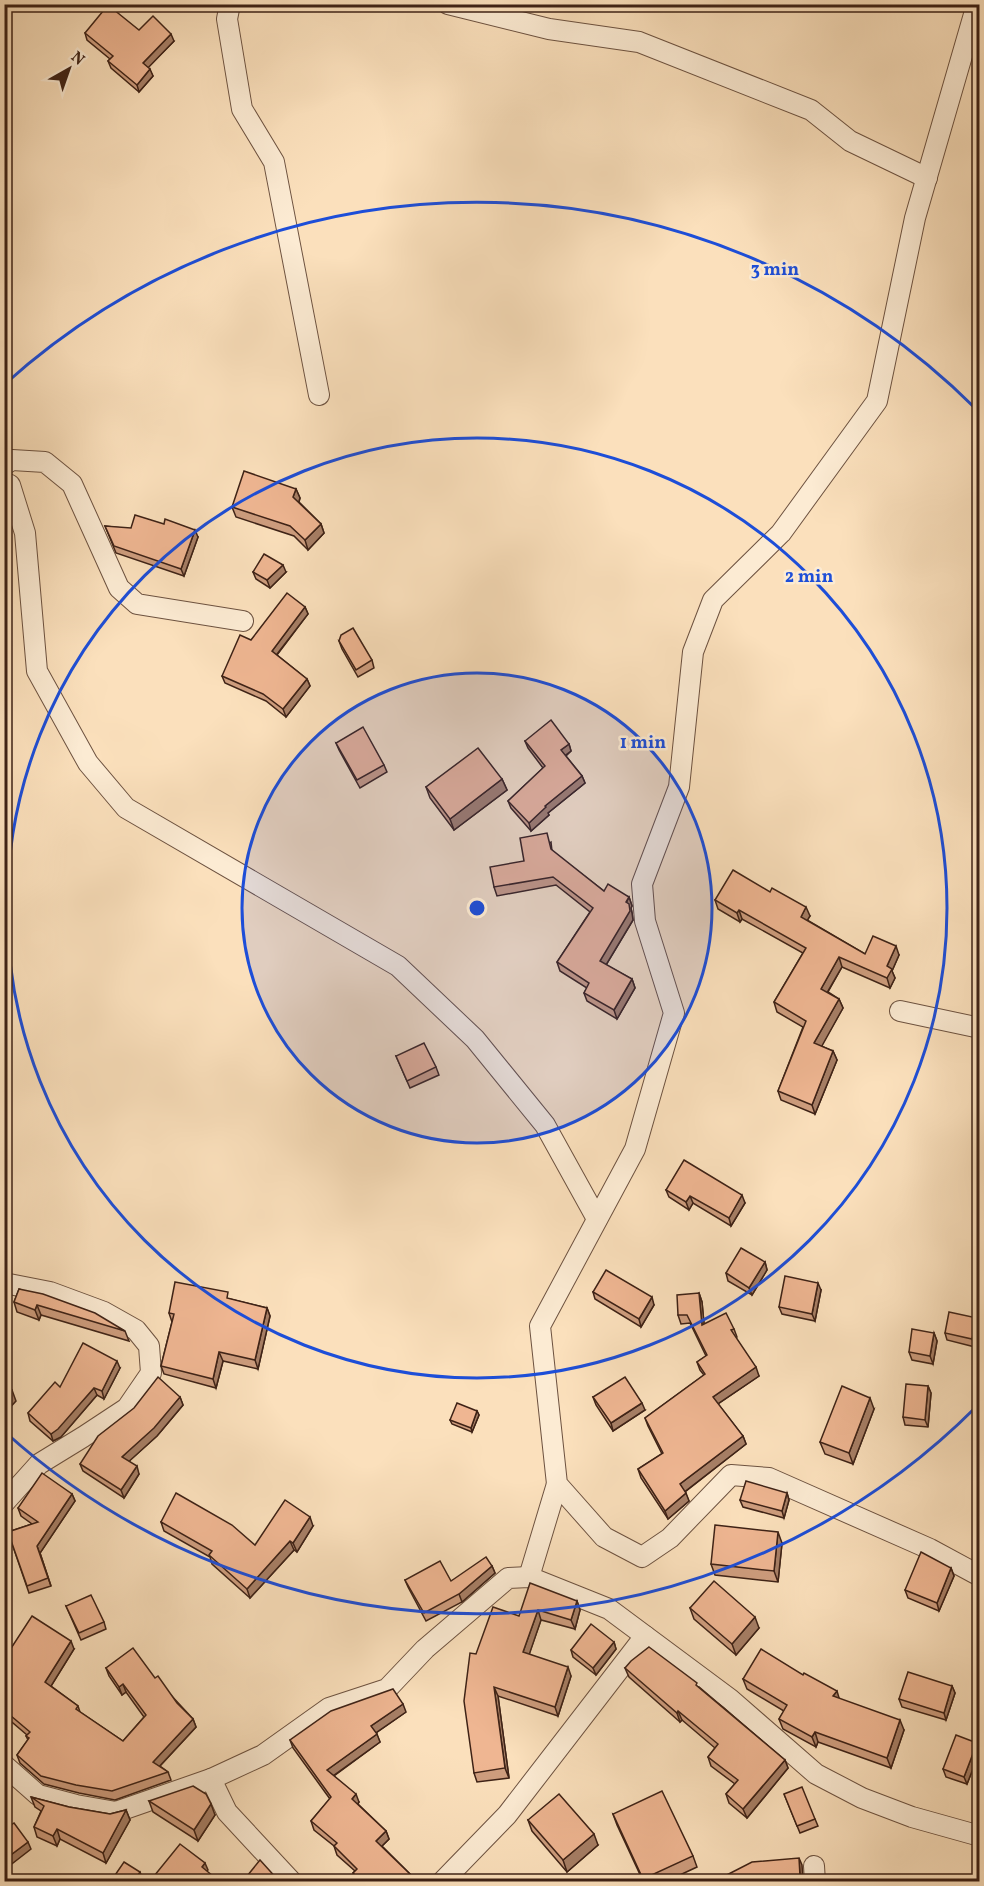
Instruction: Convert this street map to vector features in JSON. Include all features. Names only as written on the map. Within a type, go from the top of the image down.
[{"type":"street","points":[[230,4],[227,19],[242,109],[274,162],[319,394]]},
{"type":"street","points":[[448,4],[549,29],[639,42],[811,110],[850,141],[927,178]]},
{"type":"street","points":[[529,1577],[557,1484],[540,1326],[634,1149],[674,1013],[645,921],[642,884],[679,787],[693,652],[713,600],[781,532],[877,401],[915,218],[977,4]]},
{"type":"street","points":[[4,465],[12,460],[45,462],[72,484],[119,588],[137,604],[243,621]]},
{"type":"street","points":[[4,482],[10,485],[25,533],[37,671],[88,763],[126,808],[398,966],[475,1039],[545,1125],[597,1219]]},
{"type":"street","points":[[900,1011],[980,1028]]},
{"type":"street","points":[[4,1283],[50,1292],[104,1312],[136,1330],[149,1346],[151,1373],[127,1408],[39,1464],[4,1503]]},
{"type":"street","points":[[557,1484],[604,1537],[642,1557],[670,1538],[731,1475],[770,1478],[930,1549],[980,1576]]},
{"type":"street","points":[[7,1770],[38,1795],[116,1812],[211,1779],[263,1755],[329,1708],[387,1689],[424,1649],[508,1578],[529,1577],[609,1608],[730,1699],[816,1774],[862,1798],[912,1817],[980,1836]]},
{"type":"street","points":[[442,1881],[507,1815],[645,1636]]},
{"type":"street","points":[[211,1779],[227,1812],[292,1881]]},
{"type":"building","points":[[108,5],[139,30],[153,16],[171,34],[143,63],[150,69],[137,85],[108,61],[113,56],[85,33]]},
{"type":"building","points":[[244,471],[296,489],[293,497],[321,524],[305,540],[290,526],[232,507]]},
{"type":"building","points":[[135,515],[164,524],[165,519],[195,530],[181,569],[114,546],[105,526],[131,528]]},
{"type":"building","points":[[264,554],[283,565],[267,580],[253,572]]},
{"type":"building","points":[[287,593],[305,607],[272,651],[307,679],[283,709],[263,694],[222,676],[240,635],[251,640]]},
{"type":"building","points":[[353,628],[372,660],[356,670],[339,641],[341,635]]},
{"type":"building","points":[[551,720],[569,744],[561,750],[582,776],[545,806],[529,823],[508,801],[545,766],[525,741]]},
{"type":"building","points":[[363,727],[384,765],[357,780],[336,743]]},
{"type":"building","points":[[478,748],[502,779],[450,819],[426,787]]},
{"type":"building","points":[[547,833],[551,849],[604,891],[608,884],[629,897],[626,902],[629,904],[630,911],[600,961],[632,979],[614,1010],[584,993],[589,983],[557,962],[593,908],[553,877],[494,887],[490,867],[524,861],[520,838]]},
{"type":"building","points":[[733,870],[770,892],[772,888],[806,907],[801,917],[865,954],[873,936],[896,946],[887,966],[892,969],[887,978],[839,957],[821,989],[839,999],[814,1043],[833,1051],[812,1105],[778,1091],[806,1021],[774,1002],[806,948],[739,910],[737,913],[715,900]]},
{"type":"building","points":[[424,1043],[436,1067],[407,1081],[396,1056]]},
{"type":"building","points":[[684,1160],[742,1195],[729,1218],[690,1196],[686,1202],[666,1190]]},
{"type":"building","points":[[741,1248],[765,1262],[749,1288],[726,1273]]},
{"type":"building","points":[[606,1270],[652,1297],[639,1319],[593,1292]]},
{"type":"building","points":[[785,1276],[818,1283],[812,1314],[779,1307]]},
{"type":"building","points":[[175,1282],[228,1292],[227,1298],[267,1308],[255,1360],[219,1352],[213,1379],[161,1366],[174,1314],[169,1313]]},
{"type":"building","points":[[19,1289],[43,1294],[95,1313],[125,1331],[37,1305],[35,1310],[14,1302]]},
{"type":"building","points":[[699,1293],[702,1325],[726,1313],[734,1329],[731,1330],[756,1367],[713,1397],[743,1436],[680,1484],[686,1493],[665,1511],[638,1469],[663,1453],[645,1418],[705,1374],[697,1362],[707,1355],[687,1315],[678,1315],[677,1295]]},
{"type":"building","points":[[949,1312],[977,1318],[972,1339],[945,1333]]},
{"type":"building","points":[[912,1329],[934,1333],[930,1356],[909,1352]]},
{"type":"building","points":[[83,1343],[117,1361],[102,1391],[94,1388],[51,1434],[28,1413],[55,1382],[60,1387]]},
{"type":"building","points":[[158,1377],[180,1397],[154,1428],[122,1457],[137,1466],[121,1490],[80,1464],[98,1436],[134,1408]]},
{"type":"building","points":[[625,1377],[642,1403],[611,1423],[593,1397]]},
{"type":"building","points":[[4,1383],[12,1390],[4,1398]]},
{"type":"building","points":[[906,1384],[928,1386],[925,1420],[903,1417]]},
{"type":"building","points":[[842,1386],[870,1398],[849,1453],[820,1442]]},
{"type":"building","points":[[457,1403],[477,1411],[471,1428],[450,1420]]},
{"type":"building","points":[[42,1473],[72,1494],[37,1546],[48,1578],[27,1586],[8,1532],[38,1522],[18,1508]]},
{"type":"building","points":[[746,1481],[787,1493],[782,1511],[740,1500]]},
{"type":"building","points":[[176,1493],[232,1525],[255,1545],[285,1500],[310,1517],[293,1543],[290,1541],[247,1589],[209,1555],[212,1551],[161,1522]]},
{"type":"building","points":[[715,1525],[778,1532],[774,1571],[711,1564]]},
{"type":"building","points":[[921,1552],[951,1568],[937,1603],[905,1590]]},
{"type":"building","points":[[486,1557],[492,1566],[459,1594],[424,1613],[405,1580],[440,1561],[451,1581]]},
{"type":"building","points":[[714,1581],[755,1617],[732,1644],[690,1608]]},
{"type":"building","points":[[530,1583],[577,1601],[571,1620],[538,1610],[523,1652],[568,1667],[555,1707],[494,1687],[505,1768],[474,1773],[464,1701],[470,1653],[476,1654],[493,1607],[519,1616]]},
{"type":"building","points":[[91,1595],[104,1622],[79,1633],[66,1606]]},
{"type":"building","points":[[32,1616],[71,1641],[45,1682],[78,1706],[76,1709],[123,1741],[146,1715],[123,1684],[119,1687],[106,1668],[133,1648],[155,1678],[158,1676],[177,1703],[193,1719],[153,1762],[168,1772],[112,1791],[41,1776],[17,1755],[29,1738],[26,1736],[30,1732],[4,1710],[7,1705],[4,1703],[4,1659]]},
{"type":"building","points":[[591,1624],[614,1642],[593,1668],[571,1650]]},
{"type":"building","points":[[649,1647],[697,1683],[696,1685],[785,1760],[743,1809],[726,1794],[738,1780],[708,1757],[718,1744],[678,1711],[677,1713],[625,1668]]},
{"type":"building","points":[[761,1649],[803,1675],[804,1673],[837,1691],[833,1696],[900,1720],[887,1758],[815,1732],[812,1737],[779,1719],[787,1705],[743,1679]]},
{"type":"building","points":[[908,1672],[952,1686],[944,1713],[899,1699]]},
{"type":"building","points":[[393,1689],[403,1704],[371,1726],[377,1734],[327,1770],[356,1794],[352,1799],[386,1831],[376,1841],[412,1876],[407,1881],[362,1881],[353,1873],[357,1869],[334,1846],[337,1843],[311,1821],[331,1797],[290,1740],[331,1711]]},
{"type":"building","points":[[956,1735],[977,1743],[964,1777],[943,1769]]},
{"type":"building","points":[[193,1786],[206,1794],[211,1804],[194,1830],[149,1801]]},
{"type":"building","points":[[802,1787],[815,1819],[797,1826],[784,1794]]},
{"type":"building","points":[[662,1791],[693,1856],[643,1879],[613,1814]]},
{"type":"building","points":[[559,1794],[594,1834],[563,1860],[528,1820]]},
{"type":"building","points":[[31,1797],[110,1814],[126,1810],[103,1853],[57,1829],[53,1836],[34,1827],[44,1806]]},
{"type":"building","points":[[14,1823],[28,1842],[4,1860],[4,1830]]},
{"type":"building","points":[[180,1844],[205,1863],[202,1867],[219,1881],[150,1881]]},
{"type":"building","points":[[799,1858],[800,1876],[804,1881],[715,1881],[752,1862]]},
{"type":"building","points":[[260,1860],[279,1881],[243,1881]]},
{"type":"building","points":[[124,1862],[140,1872],[134,1881],[111,1881]]}]
